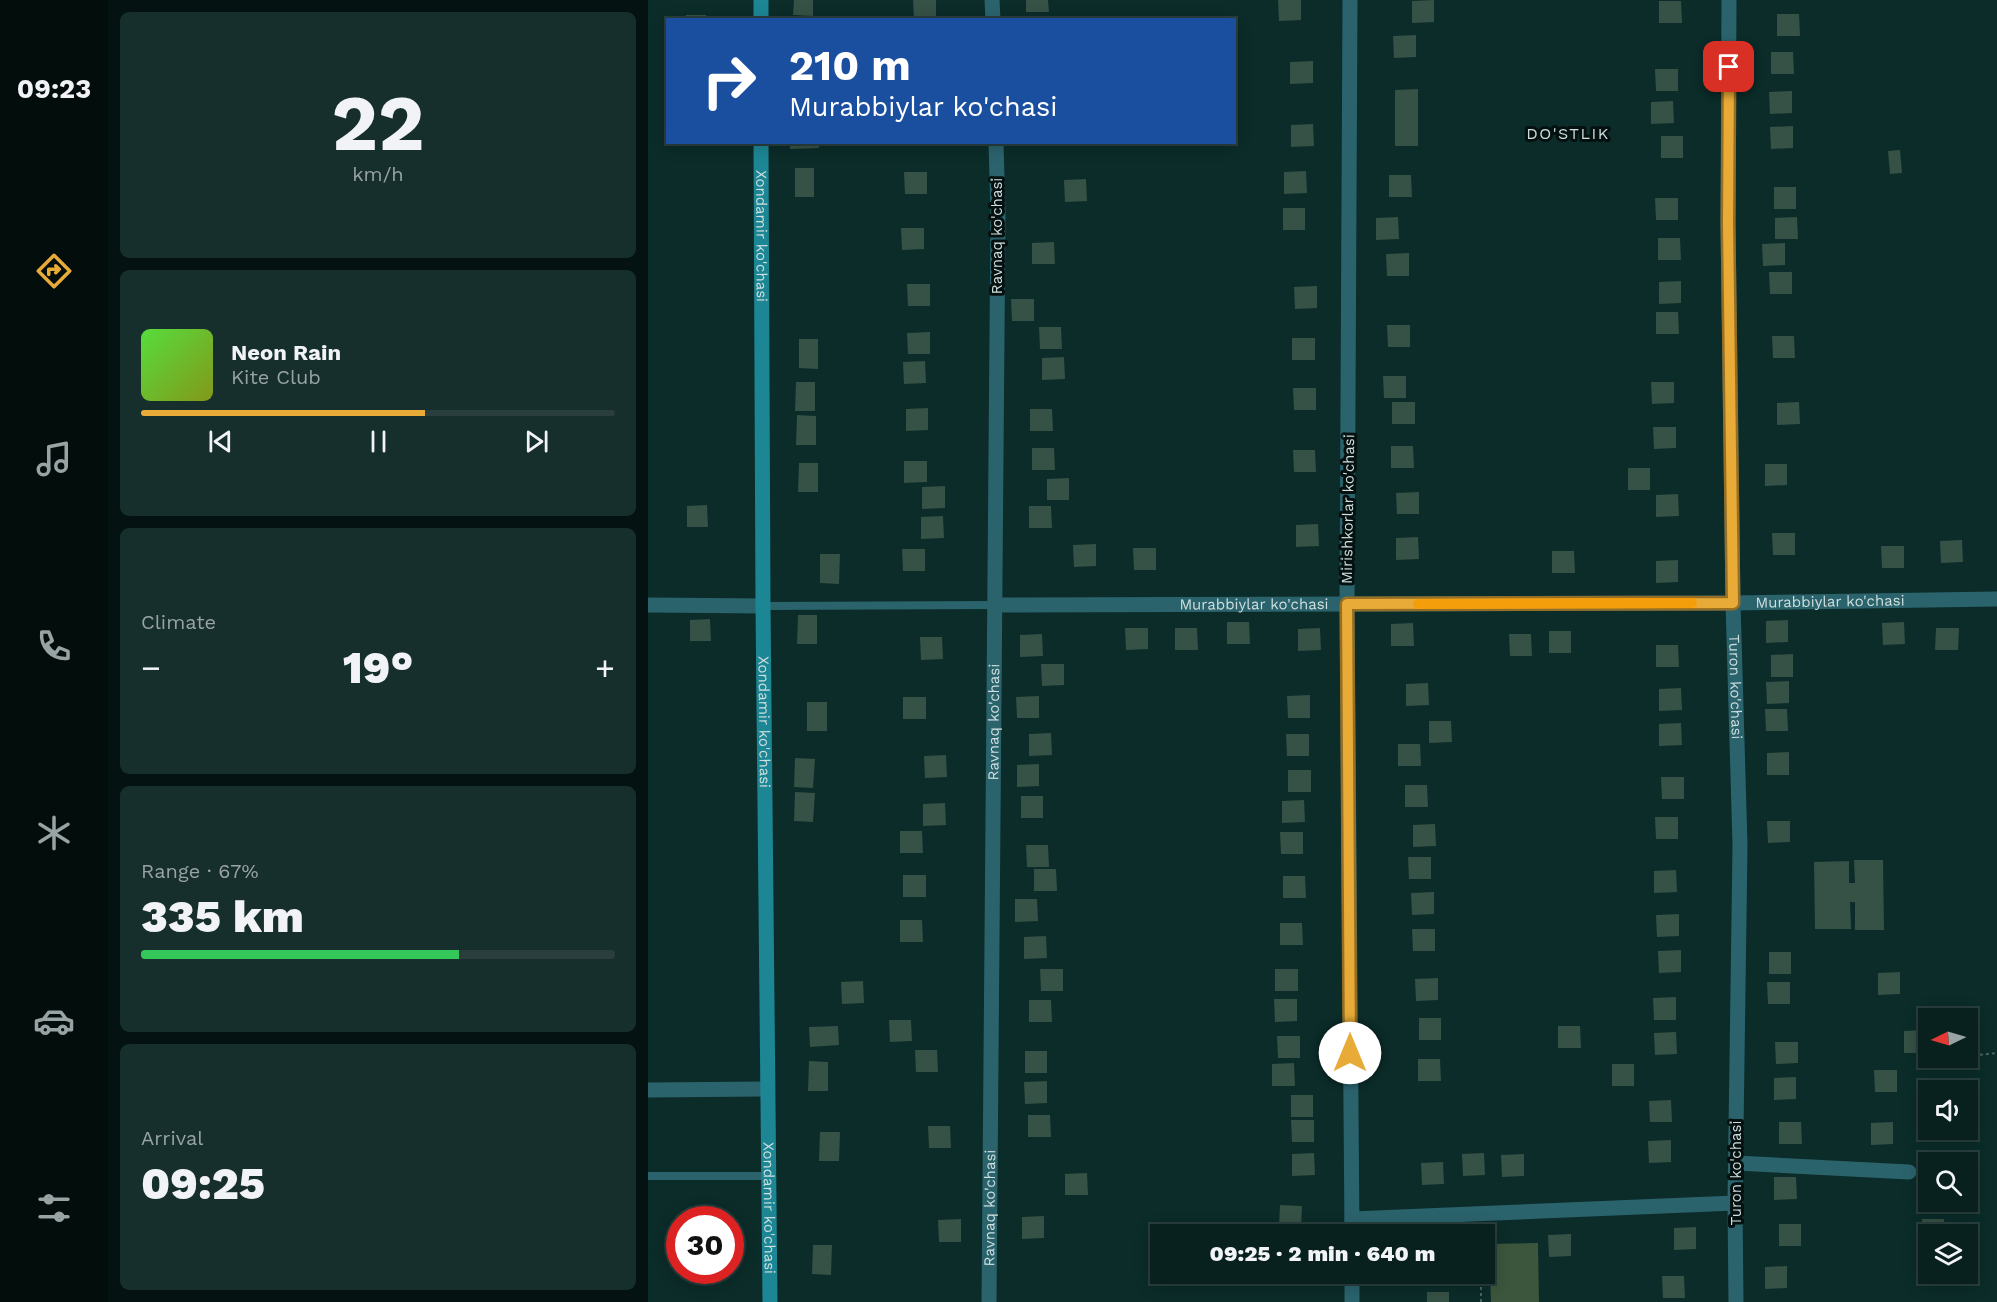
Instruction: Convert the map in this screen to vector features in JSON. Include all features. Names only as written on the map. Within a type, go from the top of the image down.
[{"type":"main road","points":[[761,0],[761,18]]},
{"type":"main road","name":"Xondamir ko'chasi","points":[[761,144],[770,1302]]},
{"type":"street","points":[[993,0],[993,18]]},
{"type":"street","name":"Mirishkorlar ko'chasi","points":[[1350,0],[1347,604],[1352,1224]]},
{"type":"street","name":"Turon ko'chasi","points":[[1729,0],[1728,223],[1733,603],[1740,844],[1735,1203],[1736,1302]]},
{"type":"street","name":"Ravnaq ko'chasi","points":[[989,1302],[998,214],[996,144]]},
{"type":"street","name":"Murabbiylar ko'chasi","points":[[994,605],[1733,603],[1997,599]]},
{"type":"street","points":[[648,605],[763,606]]},
{"type":"street","points":[[648,1090],[767,1089]]},
{"type":"street","points":[[1736,1163],[1909,1172]]},
{"type":"street","points":[[1352,1218],[1735,1203]]},
{"type":"street","points":[[1352,1284],[1352,1302]]},
{"type":"lane","name":"Murabbiylar ko'chasi","points":[[763,606],[994,605]]},
{"type":"lane","points":[[648,1176],[768,1176]]},
{"type":"path","points":[[1978,1055],[1997,1053]]},
{"type":"path","points":[[1481,1284],[1481,1302]]},
{"type":"green space","points":[[1538,1243],[1539,1302],[1491,1302],[1490,1284],[1495,1284],[1495,1244]]},
{"type":"building","points":[[794,0],[813,0],[813,16],[793,15]]},
{"type":"building","points":[[913,0],[936,0],[936,18],[914,18]]},
{"type":"building","points":[[1026,0],[1048,0],[1049,12],[1026,12]]},
{"type":"building","points":[[1278,0],[1301,0],[1301,20],[1279,21]]},
{"type":"building","points":[[1434,0],[1434,22],[1412,23],[1412,1]]},
{"type":"building","points":[[1659,1],[1681,1],[1682,23],[1659,23]]},
{"type":"building","points":[[1777,14],[1799,14],[1800,36],[1777,36]]},
{"type":"building","points":[[686,15],[706,15],[706,18],[686,18]]},
{"type":"building","points":[[1416,35],[1416,57],[1394,58],[1393,36]]},
{"type":"building","points":[[1771,52],[1793,52],[1794,74],[1771,74]]},
{"type":"building","points":[[1313,61],[1313,83],[1290,84],[1290,62]]},
{"type":"building","points":[[1655,69],[1678,69],[1678,91],[1656,91]]},
{"type":"building","points":[[1418,89],[1418,146],[1395,146],[1395,90]]},
{"type":"building","points":[[1792,91],[1792,113],[1770,114],[1769,92]]},
{"type":"building","points":[[1673,101],[1674,123],[1651,124],[1651,102]]},
{"type":"building","points":[[1313,124],[1314,146],[1291,147],[1291,125]]},
{"type":"building","points":[[1793,126],[1793,148],[1771,149],[1770,127]]},
{"type":"building","points":[[1661,136],[1683,136],[1683,158],[1661,158]]},
{"type":"building","points":[[790,144],[819,144],[819,148],[790,149]]},
{"type":"building","points":[[1900,150],[1902,173],[1890,174],[1888,151]]},
{"type":"building","points":[[795,168],[814,168],[814,197],[795,197]]},
{"type":"building","points":[[1306,171],[1307,193],[1284,194],[1284,172]]},
{"type":"building","points":[[904,172],[927,172],[927,194],[905,194]]},
{"type":"building","points":[[1389,175],[1411,175],[1412,197],[1389,197]]},
{"type":"building","points":[[1086,179],[1087,201],[1065,202],[1064,180]]},
{"type":"building","points":[[1774,187],[1796,187],[1796,209],[1774,209]]},
{"type":"building","points":[[1655,198],[1678,198],[1678,220],[1656,220]]},
{"type":"building","points":[[1283,208],[1305,208],[1305,230],[1283,230]]},
{"type":"building","points":[[1398,217],[1399,239],[1376,240],[1376,218]]},
{"type":"building","points":[[1797,217],[1798,239],[1775,239],[1775,218]]},
{"type":"building","points":[[901,228],[924,228],[924,249],[902,250]]},
{"type":"building","points":[[1658,238],[1680,238],[1681,260],[1658,260]]},
{"type":"building","points":[[1054,242],[1055,264],[1032,264],[1032,243]]},
{"type":"building","points":[[1785,243],[1785,265],[1763,266],[1762,244]]},
{"type":"building","points":[[1409,253],[1409,276],[1387,276],[1386,254]]},
{"type":"building","points":[[1769,272],[1792,272],[1792,294],[1770,294]]},
{"type":"building","points":[[1681,281],[1681,303],[1659,304],[1659,282]]},
{"type":"building","points":[[907,284],[930,284],[930,306],[908,306]]},
{"type":"building","points":[[1317,286],[1317,308],[1295,309],[1294,287]]},
{"type":"building","points":[[1011,299],[1034,299],[1034,321],[1012,321]]},
{"type":"building","points":[[1656,312],[1678,312],[1679,334],[1656,334]]},
{"type":"building","points":[[1387,325],[1410,325],[1410,347],[1388,347]]},
{"type":"building","points":[[1039,327],[1061,327],[1062,349],[1040,349]]},
{"type":"building","points":[[930,332],[930,354],[908,354],[907,333]]},
{"type":"building","points":[[1772,336],[1794,336],[1795,358],[1773,358]]},
{"type":"building","points":[[1292,338],[1315,338],[1315,360],[1292,360]]},
{"type":"building","points":[[799,339],[818,339],[818,369],[799,368]]},
{"type":"building","points":[[1064,357],[1065,379],[1042,380],[1042,358]]},
{"type":"building","points":[[925,361],[926,383],[904,384],[903,362]]},
{"type":"building","points":[[1383,376],[1406,376],[1406,398],[1384,398]]},
{"type":"building","points":[[796,382],[815,382],[815,411],[795,411]]},
{"type":"building","points":[[1651,382],[1674,382],[1674,403],[1652,404]]},
{"type":"building","points":[[1293,388],[1316,388],[1316,410],[1294,410]]},
{"type":"building","points":[[1392,402],[1415,402],[1415,424],[1392,424]]},
{"type":"building","points":[[1799,402],[1800,424],[1777,425],[1777,403]]},
{"type":"building","points":[[928,408],[928,430],[906,431],[906,409]]},
{"type":"building","points":[[1030,409],[1052,409],[1053,431],[1030,431]]},
{"type":"building","points":[[797,415],[816,416],[816,445],[796,445]]},
{"type":"building","points":[[1653,427],[1676,427],[1676,448],[1654,449]]},
{"type":"building","points":[[1391,446],[1413,446],[1414,468],[1391,468]]},
{"type":"building","points":[[1032,448],[1054,448],[1055,470],[1032,470]]},
{"type":"building","points":[[1293,450],[1315,450],[1316,472],[1294,472]]},
{"type":"building","points":[[904,461],[927,461],[927,482],[904,483]]},
{"type":"building","points":[[799,463],[818,463],[818,492],[798,492]]},
{"type":"building","points":[[1765,464],[1787,464],[1787,485],[1765,486]]},
{"type":"building","points":[[1628,468],[1650,468],[1650,490],[1628,490]]},
{"type":"building","points":[[1069,478],[1069,500],[1047,500],[1047,479]]},
{"type":"building","points":[[945,486],[945,508],[922,509],[922,487]]},
{"type":"building","points":[[1419,492],[1419,514],[1397,514],[1396,493]]},
{"type":"building","points":[[1678,494],[1679,516],[1656,517],[1656,495]]},
{"type":"building","points":[[707,505],[708,527],[687,527],[687,506]]},
{"type":"building","points":[[1029,506],[1051,506],[1052,528],[1029,528]]},
{"type":"building","points":[[943,516],[944,538],[921,539],[921,517]]},
{"type":"building","points":[[1318,524],[1319,546],[1296,547],[1296,525]]},
{"type":"building","points":[[1772,533],[1795,533],[1795,555],[1773,555]]},
{"type":"building","points":[[1418,537],[1419,559],[1396,560],[1396,538]]},
{"type":"building","points":[[1962,540],[1963,562],[1941,563],[1940,541]]},
{"type":"building","points":[[1096,544],[1096,566],[1074,567],[1073,545]]},
{"type":"building","points":[[1881,546],[1904,546],[1904,568],[1882,568]]},
{"type":"building","points":[[1133,548],[1156,548],[1156,570],[1134,570]]},
{"type":"building","points":[[902,549],[925,549],[925,571],[903,571]]},
{"type":"building","points":[[1552,551],[1574,551],[1575,573],[1552,573]]},
{"type":"building","points":[[820,554],[840,554],[839,584],[820,583]]},
{"type":"building","points":[[1678,560],[1678,582],[1656,583],[1656,561]]},
{"type":"building","points":[[798,615],[817,615],[817,644],[797,644]]},
{"type":"building","points":[[710,619],[711,641],[690,641],[690,620]]},
{"type":"building","points":[[1788,620],[1788,642],[1766,643],[1766,621]]},
{"type":"building","points":[[1227,622],[1249,622],[1250,644],[1227,644]]},
{"type":"building","points":[[1904,622],[1905,644],[1883,645],[1882,623]]},
{"type":"building","points":[[1413,623],[1414,646],[1391,646],[1391,624]]},
{"type":"building","points":[[1125,628],[1148,628],[1148,649],[1126,650]]},
{"type":"building","points":[[1175,628],[1197,628],[1198,650],[1175,650]]},
{"type":"building","points":[[1320,628],[1321,650],[1298,651],[1298,629]]},
{"type":"building","points":[[1936,628],[1959,628],[1958,650],[1935,650]]},
{"type":"building","points":[[1549,631],[1571,631],[1571,653],[1549,653]]},
{"type":"building","points":[[1042,634],[1043,656],[1020,657],[1020,635]]},
{"type":"building","points":[[1509,634],[1531,634],[1532,656],[1510,656]]},
{"type":"building","points":[[920,637],[942,637],[943,659],[921,660]]},
{"type":"building","points":[[1656,645],[1678,645],[1679,667],[1656,667]]},
{"type":"building","points":[[1793,654],[1793,677],[1771,677],[1771,655]]},
{"type":"building","points":[[1041,664],[1064,664],[1064,685],[1042,686]]},
{"type":"building","points":[[1789,681],[1789,703],[1767,704],[1766,682]]},
{"type":"building","points":[[1428,683],[1429,705],[1406,706],[1406,684]]},
{"type":"building","points":[[1681,688],[1682,710],[1659,711],[1659,689]]},
{"type":"building","points":[[1310,695],[1310,718],[1288,718],[1287,696]]},
{"type":"building","points":[[1039,696],[1039,718],[1017,718],[1016,697]]},
{"type":"building","points":[[903,697],[926,697],[926,719],[903,719]]},
{"type":"building","points":[[807,702],[827,702],[827,731],[807,731]]},
{"type":"building","points":[[1765,709],[1787,709],[1788,731],[1766,731]]},
{"type":"building","points":[[1429,721],[1451,721],[1452,742],[1429,743]]},
{"type":"building","points":[[1681,723],[1682,745],[1659,746],[1659,724]]},
{"type":"building","points":[[1051,733],[1052,755],[1029,756],[1029,734]]},
{"type":"building","points":[[1286,734],[1309,734],[1309,756],[1287,756]]},
{"type":"building","points":[[1398,744],[1420,744],[1421,766],[1398,766]]},
{"type":"building","points":[[1789,752],[1789,775],[1767,775],[1767,753]]},
{"type":"building","points":[[946,755],[947,777],[925,778],[924,756]]},
{"type":"building","points":[[795,758],[815,759],[813,788],[794,787]]},
{"type":"building","points":[[1039,764],[1039,786],[1017,787],[1017,765]]},
{"type":"building","points":[[1288,770],[1311,770],[1311,792],[1288,792]]},
{"type":"building","points":[[1661,777],[1684,777],[1684,799],[1662,799]]},
{"type":"building","points":[[1405,785],[1427,785],[1428,807],[1405,807]]},
{"type":"building","points":[[795,792],[815,793],[813,822],[794,821]]},
{"type":"building","points":[[1021,796],[1043,796],[1043,818],[1021,818]]},
{"type":"building","points":[[1304,800],[1305,822],[1282,823],[1282,801]]},
{"type":"building","points":[[945,803],[946,825],[923,826],[923,804]]},
{"type":"building","points":[[1655,817],[1678,817],[1678,839],[1656,839]]},
{"type":"building","points":[[1767,821],[1790,821],[1790,842],[1768,843]]},
{"type":"building","points":[[1435,824],[1436,846],[1413,847],[1413,825]]},
{"type":"building","points":[[900,831],[922,831],[923,853],[900,853]]},
{"type":"building","points":[[1280,832],[1303,832],[1303,854],[1281,854]]},
{"type":"building","points":[[1026,845],[1048,845],[1049,867],[1027,867]]},
{"type":"building","points":[[1408,857],[1431,857],[1431,879],[1409,879]]},
{"type":"building","points":[[1854,860],[1883,860],[1884,930],[1855,930],[1855,902],[1850,902],[1851,929],[1815,929],[1814,862],[1849,861],[1849,883],[1855,883]]},
{"type":"building","points":[[1034,869],[1056,869],[1057,891],[1034,891]]},
{"type":"building","points":[[1676,870],[1677,892],[1654,893],[1654,871]]},
{"type":"building","points":[[903,875],[926,875],[926,897],[903,897]]},
{"type":"building","points":[[1283,876],[1305,876],[1306,898],[1283,898]]},
{"type":"building","points":[[1434,892],[1434,914],[1412,915],[1411,893]]},
{"type":"building","points":[[1015,899],[1037,899],[1038,921],[1015,922]]},
{"type":"building","points":[[1679,914],[1679,936],[1657,937],[1656,915]]},
{"type":"building","points":[[900,920],[922,920],[923,942],[900,942]]},
{"type":"building","points":[[1280,923],[1302,923],[1303,945],[1280,945]]},
{"type":"building","points":[[1412,929],[1435,929],[1435,951],[1413,951]]},
{"type":"building","points":[[1046,936],[1047,958],[1024,959],[1024,937]]},
{"type":"building","points":[[1681,950],[1681,972],[1659,973],[1658,951]]},
{"type":"building","points":[[1769,952],[1791,952],[1791,974],[1769,974]]},
{"type":"building","points":[[1040,969],[1063,969],[1063,991],[1041,991]]},
{"type":"building","points":[[1275,969],[1298,969],[1298,991],[1275,991]]},
{"type":"building","points":[[1900,972],[1900,994],[1878,995],[1878,973]]},
{"type":"building","points":[[1438,978],[1438,1000],[1416,1001],[1415,979]]},
{"type":"building","points":[[863,981],[864,1003],[842,1004],[841,982]]},
{"type":"building","points":[[1767,982],[1790,982],[1790,1004],[1768,1004]]},
{"type":"building","points":[[1676,997],[1676,1020],[1654,1020],[1653,998]]},
{"type":"building","points":[[1274,999],[1297,999],[1297,1021],[1275,1022]]},
{"type":"building","points":[[1029,1000],[1051,1000],[1052,1022],[1029,1022]]},
{"type":"building","points":[[1419,1018],[1441,1018],[1441,1040],[1419,1040]]},
{"type":"building","points":[[889,1020],[911,1020],[912,1041],[890,1042]]},
{"type":"building","points":[[838,1026],[839,1045],[810,1047],[809,1027]]},
{"type":"building","points":[[1558,1026],[1580,1026],[1581,1048],[1558,1048]]},
{"type":"building","points":[[1918,1030],[1918,1053],[1904,1053],[1904,1031]]},
{"type":"building","points":[[1676,1032],[1677,1054],[1655,1055],[1654,1033]]},
{"type":"building","points":[[1277,1036],[1300,1036],[1300,1058],[1278,1058]]},
{"type":"building","points":[[1775,1042],[1798,1042],[1798,1063],[1776,1064]]},
{"type":"building","points":[[915,1050],[937,1050],[938,1072],[916,1072]]},
{"type":"building","points":[[1025,1051],[1047,1051],[1047,1073],[1025,1073]]},
{"type":"building","points":[[1418,1059],[1440,1059],[1441,1081],[1418,1081]]},
{"type":"building","points":[[809,1061],[828,1062],[828,1091],[808,1091]]},
{"type":"building","points":[[1294,1063],[1295,1086],[1272,1086],[1272,1064]]},
{"type":"building","points":[[1612,1064],[1634,1064],[1634,1086],[1612,1086]]},
{"type":"building","points":[[1874,1070],[1897,1070],[1897,1092],[1875,1092]]},
{"type":"building","points":[[1796,1077],[1796,1099],[1774,1100],[1774,1078]]},
{"type":"building","points":[[1047,1081],[1047,1103],[1025,1104],[1024,1082]]},
{"type":"building","points":[[1291,1095],[1313,1095],[1313,1117],[1291,1117]]},
{"type":"building","points":[[1671,1100],[1672,1122],[1650,1122],[1649,1101]]},
{"type":"building","points":[[1028,1115],[1050,1115],[1051,1137],[1028,1137]]},
{"type":"building","points":[[1291,1120],[1314,1120],[1314,1142],[1292,1142]]},
{"type":"building","points":[[1779,1122],[1801,1122],[1802,1144],[1779,1144]]},
{"type":"building","points":[[1893,1122],[1893,1144],[1871,1145],[1871,1123]]},
{"type":"building","points":[[928,1126],[950,1126],[951,1148],[929,1148]]},
{"type":"building","points":[[820,1132],[840,1132],[839,1161],[819,1161]]},
{"type":"building","points":[[1671,1140],[1671,1162],[1649,1163],[1648,1141]]},
{"type":"building","points":[[1314,1153],[1315,1175],[1292,1176],[1292,1154]]},
{"type":"building","points":[[1484,1153],[1485,1175],[1463,1176],[1462,1154]]},
{"type":"building","points":[[1524,1154],[1524,1176],[1502,1177],[1501,1155]]},
{"type":"building","points":[[1443,1162],[1444,1184],[1422,1185],[1421,1163]]},
{"type":"building","points":[[1087,1173],[1088,1195],[1065,1195],[1065,1174]]},
{"type":"building","points":[[1774,1177],[1796,1177],[1797,1199],[1774,1200]]},
{"type":"building","points":[[1280,1205],[1302,1206],[1301,1224],[1279,1224]]},
{"type":"building","points":[[1044,1216],[1044,1238],[1022,1239],[1022,1217]]},
{"type":"building","points":[[961,1219],[961,1242],[939,1242],[938,1220]]},
{"type":"building","points":[[1922,1219],[1944,1219],[1944,1224],[1922,1224]]},
{"type":"building","points":[[1779,1224],[1801,1224],[1801,1246],[1779,1246]]},
{"type":"building","points":[[1696,1227],[1696,1249],[1674,1250],[1674,1228]]},
{"type":"building","points":[[1571,1234],[1571,1256],[1549,1257],[1548,1235]]},
{"type":"building","points":[[813,1245],[832,1245],[831,1275],[812,1274]]},
{"type":"building","points":[[1787,1266],[1787,1288],[1765,1289],[1765,1267]]},
{"type":"building","points":[[1662,1276],[1684,1276],[1685,1298],[1663,1298]]},
{"type":"building","points":[[1427,1292],[1449,1292],[1449,1302],[1427,1302]]},
{"type":"slow traffic","points":[[1418,604],[1692,603]]},
{"type":"district","name":"DO'STLIK","points":[[1568,133]]},
{"type":"route","points":[[1350,1053],[1347,604],[1733,603],[1728,223],[1729,67]]}]
